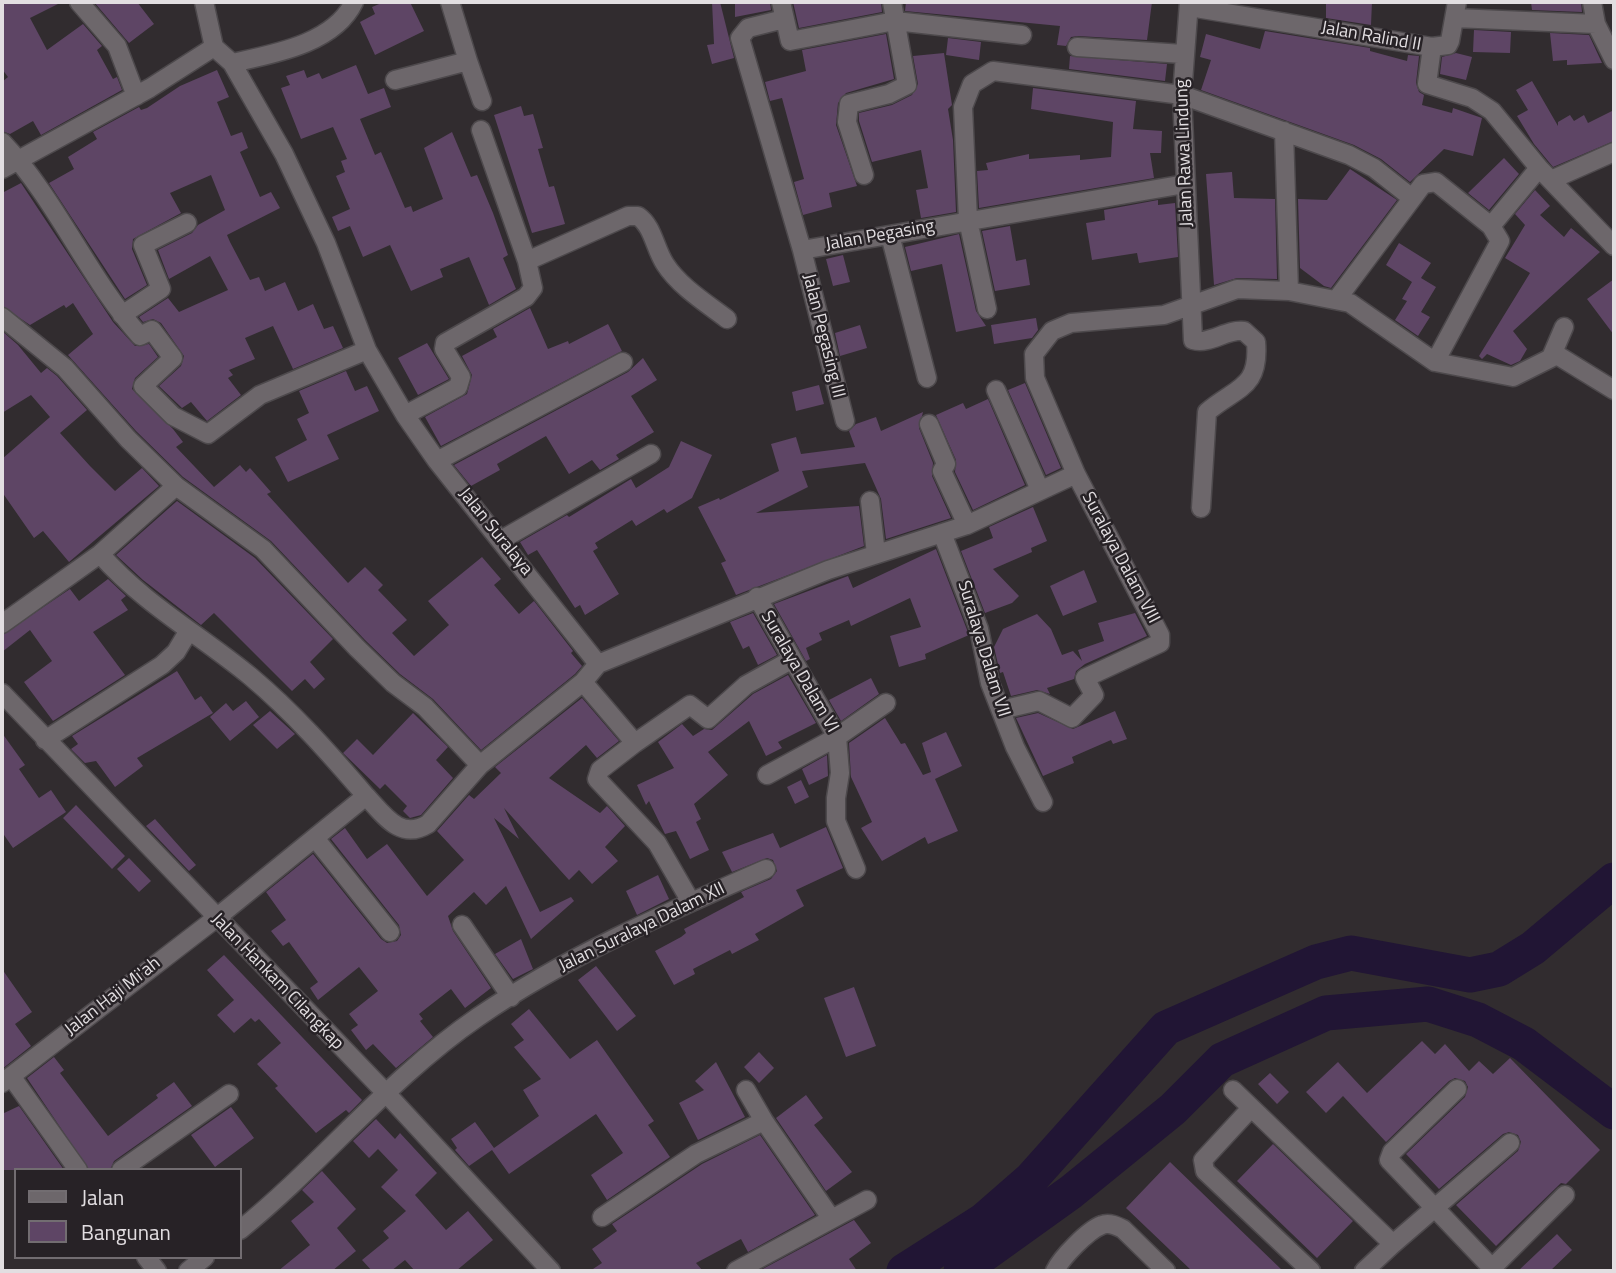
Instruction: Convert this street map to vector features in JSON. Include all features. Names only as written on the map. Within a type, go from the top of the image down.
[{"type":"street","points":[[79,2],[117,46],[136,96]]},
{"type":"street","points":[[204,2],[214,47],[232,62],[267,55],[335,27],[354,2]]},
{"type":"street","points":[[450,2],[482,101]]},
{"type":"street","points":[[864,175],[847,122],[849,104],[889,94],[907,85],[892,2]]},
{"type":"street","points":[[1592,2],[1596,23],[1614,60]]},
{"type":"street","name":"Jalan Ralind II","points":[[1190,4],[1432,47],[1427,84],[1486,106],[1545,174],[1614,246]]},
{"type":"street","name":"Jalan Rawa Lindung","points":[[1190,4],[1183,54],[1182,95],[1193,340],[1207,340],[1228,330],[1244,331],[1256,342],[1257,351],[1254,374],[1249,383],[1207,412],[1201,508]]},
{"type":"street","points":[[782,10],[790,41],[895,21],[1022,35]]},
{"type":"street","name":"Jalan Pegasing","points":[[782,10],[748,28],[740,38],[802,250],[1185,184]]},
{"type":"street","points":[[1432,47],[1448,45],[1456,10],[1596,23]]},
{"type":"street","points":[[2,169],[136,96],[214,47]]},
{"type":"street","points":[[1077,47],[1183,54]]},
{"type":"street","points":[[395,80],[468,61]]},
{"type":"street","name":"Jalan Suralaya","points":[[232,62],[284,154],[326,243],[367,350],[405,415],[437,461],[598,664]]},
{"type":"street","points":[[987,309],[968,220],[964,99],[972,84],[986,74],[1006,72],[1182,95],[1349,155],[1374,168],[1412,198]]},
{"type":"street","points":[[405,415],[458,387],[461,377],[444,349],[445,343],[526,297],[533,288],[527,261],[481,130]]},
{"type":"street","points":[[1284,131],[1289,291]]},
{"type":"street","points":[[2,142],[51,201],[122,315],[140,336],[152,330],[174,360],[143,386],[173,416],[208,434],[260,395],[367,350]]},
{"type":"street","points":[[1491,226],[1545,174],[1614,152]]},
{"type":"street","points":[[1337,299],[1423,184],[1436,182],[1491,226],[1500,242],[1435,362],[1513,377],[1552,355],[1564,327]]},
{"type":"street","points":[[527,261],[628,215],[638,216],[646,223],[661,257],[674,276],[727,319]]},
{"type":"street","points":[[122,315],[161,289],[143,245],[187,223]]},
{"type":"street","points":[[890,235],[927,378]]},
{"type":"street","name":"Jalan Pegasing III","points":[[802,250],[845,421]]},
{"type":"street","name":"Suralaya Dalam VIII","points":[[1001,710],[1039,701],[1072,718],[1094,695],[1086,678],[1160,643],[1160,635],[1076,474],[1035,378],[1034,354],[1052,331],[1070,323],[1164,315],[1237,289],[1289,291],[1350,303],[1435,362]]},
{"type":"street","points":[[2,317],[65,368],[128,439],[176,486],[263,549],[357,648],[393,683],[425,707],[480,765]]},
{"type":"street","points":[[1552,355],[1614,390]]},
{"type":"street","points":[[437,461],[623,362]]},
{"type":"street","points":[[996,390],[1040,490]]},
{"type":"street","points":[[929,424],[946,464],[942,471],[967,525]]},
{"type":"street","points":[[501,540],[651,454]]},
{"type":"street","points":[[100,554],[141,596],[213,648],[277,700],[393,825],[406,831],[418,830],[428,824],[480,765],[583,682],[598,664],[757,597],[967,525],[1076,474]]},
{"type":"street","points":[[2,624],[100,554],[176,486]]},
{"type":"street","points":[[870,501],[876,554]]},
{"type":"street","name":"Suralaya Dalam VII","points":[[942,533],[963,580],[979,629],[990,683],[1015,747],[1043,802]]},
{"type":"street","name":"Suralaya Dalam VI","points":[[757,597],[837,737],[840,773],[836,821],[856,869]]},
{"type":"street","points":[[45,740],[162,665],[176,652],[188,632]]},
{"type":"street","points":[[691,902],[657,843],[597,779],[600,770],[690,705],[708,719],[746,685],[791,660]]},
{"type":"street","points":[[583,682],[635,743]]},
{"type":"street","name":"Jalan Hankam Cilangkap","points":[[2,693],[215,919],[385,1092],[551,1271]]},
{"type":"street","points":[[767,775],[837,737],[887,703]]},
{"type":"street","name":"Jalan Haji Mi'ah","points":[[6,1079],[215,919],[366,796]]},
{"type":"street","points":[[315,838],[390,932]]},
{"type":"street","name":"Jalan Suralaya Dalam XII","points":[[242,1228],[285,1194],[385,1092],[477,1018],[587,952],[766,869]]},
{"type":"street","points":[[462,925],[511,997]]},
{"type":"street","points":[[6,1079],[76,1168]]},
{"type":"street","points":[[1457,1089],[1389,1156],[1389,1160],[1493,1270],[1565,1195]]},
{"type":"street","points":[[746,1090],[764,1121],[831,1218]]},
{"type":"street","points":[[1233,1090],[1393,1244]]},
{"type":"street","points":[[124,1168],[229,1094]]},
{"type":"street","points":[[1251,1108],[1212,1147],[1203,1160],[1205,1171],[1311,1271]]},
{"type":"street","points":[[602,1217],[695,1154],[764,1121]]},
{"type":"street","points":[[1364,1271],[1510,1143]]},
{"type":"street","points":[[736,1271],[867,1200]]},
{"type":"street","points":[[1055,1271],[1060,1259],[1102,1224],[1115,1224],[1166,1271]]},
{"type":"street","points":[[188,1271],[203,1259]]},
{"type":"building","points":[[2,2],[62,2],[30,18],[47,50],[83,24],[102,46],[97,50],[113,79],[117,77],[122,90],[41,135],[33,121],[10,134],[2,131],[2,82],[8,77],[2,69]]},
{"type":"building","points":[[94,2],[137,2],[154,24],[129,43]]},
{"type":"building","points":[[384,2],[410,2],[424,31],[375,55],[360,22],[375,14],[372,7]]},
{"type":"building","points":[[712,2],[720,2],[734,58],[712,64],[707,45],[714,44]]},
{"type":"building","points":[[735,2],[770,2],[771,10],[735,17]]},
{"type":"building","points":[[793,2],[881,2],[882,12],[799,28]]},
{"type":"building","points":[[906,2],[1152,2],[1147,40],[1078,36],[1071,37],[1066,46],[1057,45],[1060,26],[905,11]]},
{"type":"building","points":[[1326,2],[1372,2],[1371,25],[1326,18]]},
{"type":"building","points":[[1531,2],[1581,2],[1582,12],[1532,10]]},
{"type":"building","points":[[1474,30],[1511,32],[1510,53],[1473,52]]},
{"type":"building","points":[[1265,31],[1370,48],[1370,51],[1407,61],[1408,55],[1419,56],[1416,83],[1419,92],[1424,95],[1422,105],[1452,113],[1453,108],[1482,118],[1473,156],[1444,149],[1410,182],[1381,159],[1354,145],[1201,90],[1211,60],[1200,57],[1206,34],[1260,49]]},
{"type":"building","points":[[1550,33],[1589,35],[1602,63],[1567,65],[1567,60],[1553,61]]},
{"type":"building","points":[[886,34],[894,79],[846,93],[838,103],[836,125],[857,186],[829,193],[832,207],[803,215],[794,182],[804,179],[782,98],[770,101],[765,82],[806,71],[802,50]]},
{"type":"building","points":[[948,38],[981,42],[979,60],[946,55]]},
{"type":"building","points":[[944,53],[952,105],[948,109],[953,140],[956,212],[921,218],[916,190],[928,188],[921,150],[872,162],[859,113],[892,105],[912,95],[918,84],[913,56]]},
{"type":"building","points":[[1456,53],[1472,57],[1466,80],[1440,74],[1442,57]]},
{"type":"building","points":[[1070,56],[1167,64],[1165,81],[1069,69]]},
{"type":"building","points":[[356,65],[368,94],[384,88],[391,107],[360,119],[375,155],[381,152],[405,208],[411,206],[413,212],[443,199],[424,148],[452,132],[471,177],[477,175],[493,213],[508,255],[503,258],[516,289],[489,305],[469,257],[440,269],[443,277],[411,291],[390,245],[363,257],[350,226],[338,231],[332,217],[350,209],[336,176],[345,172],[341,161],[347,159],[333,127],[301,139],[281,88],[290,85],[286,76],[304,70],[307,78],[319,73],[322,79]]},
{"type":"building","points":[[217,70],[229,97],[217,102],[231,136],[242,132],[248,148],[240,152],[260,197],[271,192],[280,208],[227,235],[230,242],[250,280],[259,277],[265,291],[285,282],[298,311],[313,304],[324,329],[333,326],[343,348],[293,369],[273,326],[245,338],[255,359],[229,370],[233,375],[228,378],[241,395],[207,421],[191,402],[182,408],[159,386],[181,366],[184,356],[161,323],[153,319],[143,322],[139,317],[168,298],[179,312],[228,290],[210,256],[169,279],[158,250],[192,233],[198,225],[225,210],[211,175],[170,193],[181,213],[133,239],[132,249],[147,285],[125,299],[49,183],[74,169],[68,157],[97,139],[93,132],[139,107],[141,110],[147,108],[180,86]]},
{"type":"building","points":[[1532,81],[1558,126],[1558,122],[1570,115],[1574,121],[1584,115],[1588,123],[1614,110],[1614,141],[1553,167],[1534,144],[1517,116],[1528,110],[1516,90]]},
{"type":"building","points":[[1033,88],[1136,101],[1133,129],[1162,131],[1161,153],[1150,153],[1154,178],[979,208],[977,171],[988,170],[986,163],[1029,154],[1029,159],[1080,155],[1080,160],[1111,157],[1113,122],[1031,109]]},
{"type":"building","points":[[521,106],[524,116],[533,114],[543,148],[538,149],[549,187],[554,186],[565,224],[532,233],[494,115]]},
{"type":"building","points":[[1504,158],[1519,174],[1489,210],[1468,193]]},
{"type":"building","points":[[1350,169],[1397,200],[1331,288],[1324,286],[1300,268],[1298,199],[1327,200]]},
{"type":"building","points":[[1232,172],[1234,198],[1275,199],[1277,279],[1237,278],[1214,285],[1206,174]]},
{"type":"building","points":[[21,183],[113,322],[135,346],[149,344],[158,357],[135,378],[132,389],[173,429],[183,442],[176,447],[214,487],[240,465],[246,472],[250,468],[271,492],[267,494],[348,583],[365,567],[383,585],[378,590],[407,620],[392,633],[414,656],[449,625],[428,601],[482,557],[501,579],[494,585],[519,614],[534,601],[582,666],[481,750],[433,699],[400,674],[365,640],[271,541],[183,477],[136,431],[68,355],[93,334],[73,303],[66,308],[64,305],[30,325],[2,306],[2,193]]},
{"type":"building","points":[[1535,190],[1550,206],[1540,215],[1564,237],[1571,228],[1600,252],[1513,331],[1527,349],[1520,361],[1511,365],[1487,354],[1482,359],[1479,356],[1530,273],[1505,258],[1525,225],[1515,214]]},
{"type":"building","points":[[1158,200],[1158,205],[1175,203],[1178,257],[1139,263],[1137,253],[1092,260],[1086,223],[1105,220],[1104,210]]},
{"type":"building","points":[[1010,226],[1016,261],[1026,259],[1030,285],[995,291],[982,231]]},
{"type":"building","points":[[959,234],[976,311],[986,326],[956,332],[942,264],[911,271],[905,247]]},
{"type":"building","points":[[1399,243],[1431,263],[1421,278],[1436,287],[1421,312],[1430,317],[1418,336],[1395,320],[1407,301],[1402,299],[1412,282],[1386,265]]},
{"type":"building","points":[[843,255],[850,282],[833,286],[826,259]]},
{"type":"building","points":[[1614,279],[1614,335],[1587,299]]},
{"type":"building","points":[[530,308],[548,349],[568,341],[569,344],[608,324],[622,351],[441,446],[425,417],[467,394],[472,375],[462,356],[497,337],[493,329]]},
{"type":"building","points":[[1036,318],[1038,330],[1032,338],[994,344],[991,325]]},
{"type":"building","points":[[860,325],[867,348],[840,356],[835,333]]},
{"type":"building","points":[[2,331],[18,345],[41,373],[47,368],[57,376],[87,410],[60,433],[115,491],[142,468],[159,486],[69,562],[43,531],[34,538],[2,492],[2,459],[50,417],[31,395],[2,413]]},
{"type":"building","points":[[427,343],[449,379],[418,395],[398,358]]},
{"type":"building","points":[[643,358],[657,380],[631,396],[654,432],[616,455],[619,459],[600,470],[592,460],[569,474],[546,436],[497,464],[500,470],[471,486],[454,465],[628,372]]},
{"type":"building","points":[[346,371],[355,391],[367,386],[379,411],[327,435],[339,459],[288,482],[275,457],[307,440],[297,419],[309,413],[299,391]]},
{"type":"building","points":[[1025,383],[1061,468],[1046,475],[1008,390]]},
{"type":"building","points":[[819,385],[824,404],[796,411],[792,392]]},
{"type":"building","points":[[988,399],[1025,485],[973,510],[955,472],[956,460],[936,415],[963,403],[966,409]]},
{"type":"building","points":[[923,412],[919,428],[933,463],[932,476],[951,518],[886,539],[881,499],[865,463],[802,471],[808,487],[756,513],[859,506],[864,546],[736,595],[721,563],[726,561],[698,507],[719,498],[720,500],[779,471],[771,444],[796,437],[801,454],[855,447],[849,431],[856,424],[876,417],[881,431]]},
{"type":"building","points":[[681,441],[712,455],[692,498],[667,513],[664,509],[636,526],[632,520],[595,543],[598,548],[593,551],[619,594],[585,615],[580,605],[575,608],[537,550],[528,555],[520,542],[567,515],[569,517],[631,479],[636,488],[669,467]]},
{"type":"building","points":[[177,501],[255,558],[333,639],[310,662],[325,679],[314,689],[305,679],[292,691],[214,613],[201,625],[143,580],[116,555]]},
{"type":"building","points":[[1033,507],[1047,541],[1031,548],[1032,552],[993,569],[1019,596],[1012,603],[985,613],[961,551],[993,538],[989,527]]},
{"type":"building","points":[[936,549],[969,635],[925,654],[926,659],[899,667],[890,636],[921,627],[910,598],[851,626],[849,620],[819,633],[822,640],[806,648],[810,659],[806,661],[774,604],[848,576],[853,588]]},
{"type":"building","points":[[1084,570],[1097,602],[1063,616],[1050,586]]},
{"type":"building","points":[[108,579],[126,596],[121,600],[128,610],[93,632],[125,675],[53,721],[24,682],[52,661],[30,630],[2,652],[2,635],[70,589],[79,601]]},
{"type":"building","points":[[753,613],[777,655],[758,665],[749,646],[743,649],[730,622]]},
{"type":"building","points":[[1135,613],[1147,636],[1085,664],[1076,671],[1074,679],[1047,688],[1050,694],[1037,690],[1011,696],[1003,672],[1000,673],[994,647],[1003,629],[1037,614],[1051,629],[1062,655],[1073,651],[1082,661],[1078,650],[1104,641],[1098,623]]},
{"type":"building","points":[[177,671],[195,700],[201,696],[213,713],[137,758],[143,766],[115,787],[96,761],[85,763],[71,749],[78,744],[72,736]]},
{"type":"building","points":[[788,675],[816,723],[778,742],[782,748],[766,756],[749,721],[708,752],[728,775],[694,804],[701,819],[696,822],[709,850],[690,859],[676,831],[665,834],[649,801],[646,805],[637,785],[674,768],[658,742],[682,724],[693,736],[704,729],[712,730],[753,694]]},
{"type":"building","points":[[871,678],[879,694],[841,721],[829,700]]},
{"type":"building","points":[[582,698],[619,741],[597,758],[586,745],[549,778],[600,813],[607,806],[625,826],[605,847],[618,861],[592,884],[579,870],[569,880],[504,808],[519,839],[494,818],[540,912],[571,897],[574,901],[531,939],[506,886],[486,905],[474,892],[448,916],[453,931],[491,988],[465,1008],[451,989],[419,1014],[423,1019],[420,1021],[433,1037],[396,1068],[373,1044],[366,1050],[351,1030],[358,1025],[349,1014],[378,991],[359,967],[318,1000],[310,988],[318,982],[289,942],[283,946],[271,931],[286,920],[266,892],[313,854],[381,939],[387,943],[397,941],[401,935],[399,925],[331,839],[345,828],[367,859],[387,844],[427,896],[464,860],[437,831],[469,795],[474,799],[501,773],[495,767]]},
{"type":"building","points":[[246,701],[259,717],[230,741],[210,717],[226,703],[233,711]]},
{"type":"building","points":[[270,711],[295,734],[277,749],[253,725]]},
{"type":"building","points":[[1115,711],[1127,739],[1113,744],[1111,740],[1072,757],[1074,763],[1043,776],[1016,718],[1038,713],[1073,729]]},
{"type":"building","points":[[413,713],[448,747],[436,760],[453,778],[421,815],[410,818],[403,811],[407,806],[385,784],[380,789],[343,753],[357,739],[373,755]]},
{"type":"building","points":[[885,718],[901,744],[905,743],[923,775],[931,772],[922,743],[946,732],[962,766],[935,779],[958,831],[928,844],[925,837],[882,861],[861,828],[872,822],[851,777],[849,743]]},
{"type":"building","points":[[2,733],[25,765],[19,769],[39,798],[51,790],[66,812],[13,848],[2,832]]},
{"type":"building","points":[[827,755],[828,776],[809,785],[802,769]]},
{"type":"building","points":[[801,780],[809,797],[795,804],[787,787]]},
{"type":"building","points":[[76,805],[125,856],[112,869],[63,818]]},
{"type":"building","points":[[155,819],[196,865],[189,871],[146,826]]},
{"type":"building","points":[[826,827],[843,868],[796,890],[804,906],[755,934],[759,940],[732,954],[730,950],[693,969],[695,974],[674,985],[655,951],[681,937],[686,933],[684,929],[744,897],[741,892],[771,879],[777,871],[773,860],[767,858],[732,872],[722,852],[773,833],[780,848]]},
{"type":"building","points":[[129,858],[151,881],[139,892],[117,869]]},
{"type":"building","points":[[658,875],[669,899],[637,915],[626,891]]},
{"type":"building","points":[[521,939],[533,969],[513,979],[495,954]]},
{"type":"building","points":[[224,955],[362,1100],[349,1113],[346,1110],[316,1133],[257,1064],[281,1043],[259,1019],[255,1022],[251,1018],[234,1033],[217,1015],[234,1000],[207,970]]},
{"type":"building","points":[[596,966],[636,1016],[617,1031],[578,980]]},
{"type":"building","points":[[2,969],[32,1012],[15,1024],[31,1046],[2,1069]]},
{"type":"building","points":[[854,987],[876,1046],[846,1057],[824,998]]},
{"type":"building","points":[[529,1009],[570,1059],[597,1040],[654,1121],[648,1125],[670,1157],[607,1200],[591,1175],[623,1153],[596,1114],[509,1174],[492,1150],[469,1166],[455,1150],[457,1148],[451,1139],[475,1122],[494,1148],[539,1116],[523,1090],[541,1079],[514,1047],[524,1040],[511,1024]]},
{"type":"building","points":[[1422,1041],[1435,1054],[1445,1044],[1469,1071],[1479,1061],[1493,1074],[1510,1058],[1600,1150],[1566,1184],[1561,1183],[1496,1246],[1456,1205],[1518,1151],[1521,1142],[1518,1135],[1509,1132],[1503,1134],[1439,1189],[1406,1154],[1465,1097],[1468,1087],[1465,1081],[1455,1078],[1449,1081],[1386,1142],[1343,1096],[1326,1113],[1306,1092],[1338,1062],[1367,1093]]},
{"type":"building","points":[[759,1052],[774,1068],[759,1083],[744,1067]]},
{"type":"building","points":[[54,1057],[64,1070],[60,1073],[108,1136],[158,1098],[156,1095],[174,1082],[192,1106],[114,1161],[111,1168],[88,1168],[27,1078]]},
{"type":"building","points":[[716,1062],[745,1117],[698,1140],[679,1103],[704,1090],[695,1081]]},
{"type":"building","points":[[1270,1073],[1289,1092],[1277,1104],[1258,1084]]},
{"type":"building","points":[[806,1095],[823,1118],[814,1125],[852,1172],[826,1191],[776,1118]]},
{"type":"building","points":[[19,1106],[63,1168],[2,1170],[2,1114]]},
{"type":"building","points":[[231,1107],[254,1138],[215,1167],[191,1135]]},
{"type":"building","points":[[376,1119],[395,1139],[400,1133],[437,1173],[415,1195],[446,1230],[468,1211],[493,1240],[456,1271],[415,1271],[405,1260],[391,1271],[372,1271],[362,1260],[389,1238],[383,1231],[406,1211],[381,1187],[398,1170],[378,1149],[369,1158],[353,1141]]},
{"type":"building","points":[[760,1135],[815,1215],[748,1252],[741,1239],[696,1263],[703,1271],[590,1271],[602,1263],[592,1249],[617,1231],[612,1224],[702,1164]]},
{"type":"building","points":[[1273,1144],[1353,1221],[1317,1258],[1237,1181]]},
{"type":"building","points":[[1170,1162],[1283,1271],[1192,1271],[1126,1208]]},
{"type":"building","points":[[322,1171],[356,1209],[337,1228],[356,1251],[332,1271],[278,1271],[310,1245],[291,1221],[314,1202],[302,1190]]},
{"type":"building","points":[[854,1220],[871,1243],[849,1259],[857,1271],[759,1271]]},
{"type":"building","points":[[1557,1234],[1572,1250],[1550,1271],[1518,1271]]},
{"type":"waterway","points":[[904,1271],[984,1220],[1031,1179],[1166,1028],[1316,962],[1351,953],[1470,975],[1499,969],[1533,948],[1614,880]]},
{"type":"waterway","points":[[961,1271],[1071,1192],[1173,1109],[1222,1060],[1326,1013],[1428,1004],[1478,1020],[1524,1044],[1614,1112]]}]
